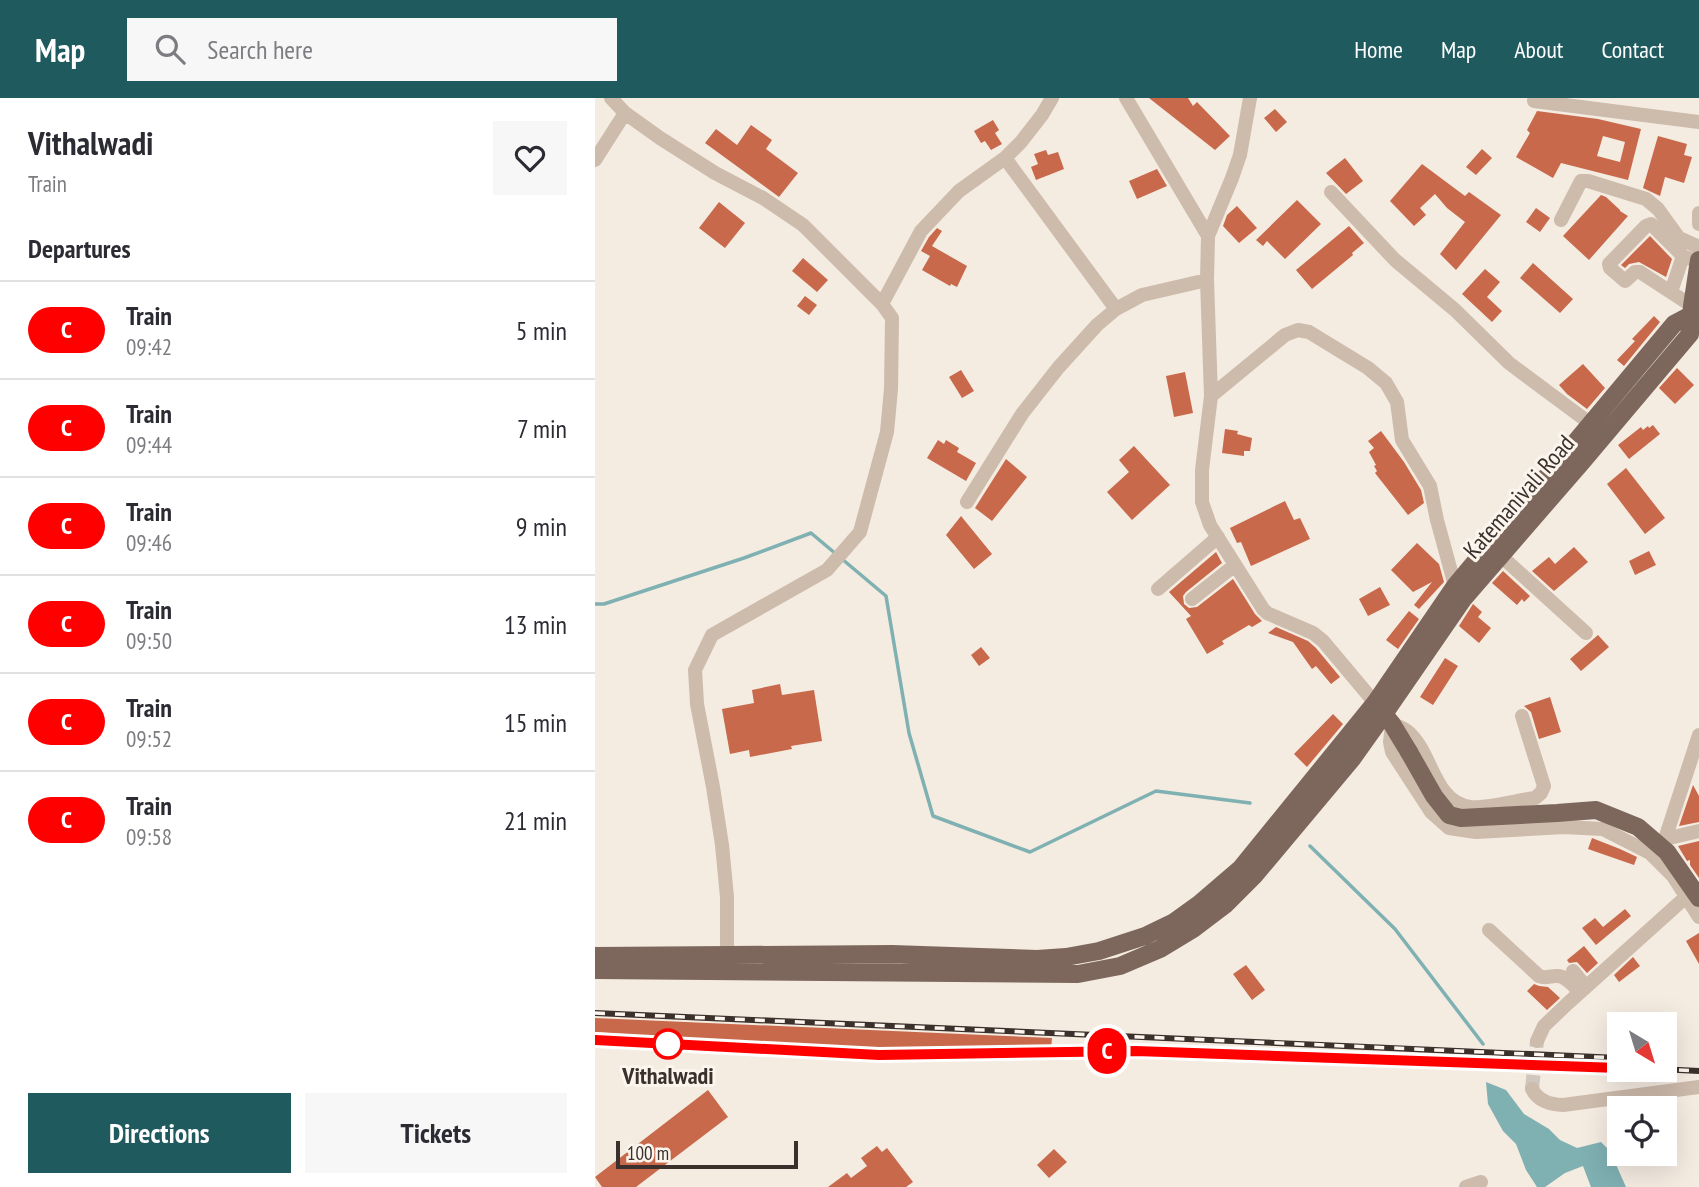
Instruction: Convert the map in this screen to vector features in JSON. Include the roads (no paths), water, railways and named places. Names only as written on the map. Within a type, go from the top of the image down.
[{"type":"main road","name":"Katemanivali Road","points":[[1384,714],[1464,598],[1691,334],[1691,311],[1697,288],[1694,259]]},
{"type":"main road","name":"Katemanivali Road","points":[[1384,714],[1455,586],[1674,324],[1691,311]]},
{"type":"main road","points":[[595,956],[727,963],[1066,966],[1078,974],[1120,966],[1160,949],[1226,905],[1254,876],[1299,809],[1352,759],[1384,714],[1434,796],[1449,815],[1461,818],[1596,810],[1638,827],[1667,852],[1693,897]]},
{"type":"main road","points":[[595,970],[727,963]]},
{"type":"street","points":[[611,98],[625,113],[678,150],[763,198],[803,225],[882,304],[892,318],[891,389],[887,432],[860,532],[827,570],[712,635],[695,670],[697,704],[722,845],[727,897],[727,963]]},
{"type":"street","points":[[882,304],[921,231],[959,191],[1006,158],[1042,115],[1052,98]]},
{"type":"street","points":[[1126,98],[1208,236]]},
{"type":"street","points":[[1250,98],[1236,167],[1208,236],[1206,280],[1211,396],[1202,470],[1202,502],[1206,514],[1263,609],[1313,633],[1323,641],[1384,714],[1406,730],[1418,744],[1443,790],[1453,801],[1473,808],[1535,798],[1541,793],[1544,786],[1522,716]]},
{"type":"street","points":[[1534,100],[1699,122]]},
{"type":"street","points":[[595,160],[625,113]]},
{"type":"street","points":[[1006,158],[1116,309]]},
{"type":"street","points":[[1561,220],[1581,181],[1584,180],[1653,203],[1668,233],[1694,259],[1673,286]]},
{"type":"street","points":[[1331,192],[1395,260],[1455,310],[1509,363],[1606,435]]},
{"type":"street","points":[[1699,213],[1699,224]]},
{"type":"street","points":[[1691,311],[1643,273],[1637,271],[1625,281],[1609,266],[1610,262],[1651,224],[1699,247]]},
{"type":"street","points":[[967,502],[1022,414],[1058,368],[1097,325],[1116,309],[1142,295],[1206,280]]},
{"type":"street","points":[[1211,396],[1285,335],[1298,330],[1309,332],[1367,368],[1386,383],[1397,402],[1402,440],[1430,486],[1455,586]]},
{"type":"street","points":[[1158,589],[1218,537]]},
{"type":"street","points":[[1500,555],[1587,633]]},
{"type":"street","points":[[1192,599],[1235,565]]},
{"type":"street","points":[[1384,714],[1392,752],[1431,812],[1449,828],[1476,832],[1564,827],[1603,829],[1650,853],[1693,897],[1699,916]]},
{"type":"street","points":[[1665,839],[1699,735]]},
{"type":"street","points":[[1650,853],[1665,839],[1699,831]]},
{"type":"street","points":[[1537,1041],[1544,1026],[1583,989],[1693,897]]},
{"type":"street","points":[[1489,930],[1539,976],[1544,978],[1559,975],[1583,989]]},
{"type":"street","points":[[1573,971],[1583,989]]},
{"type":"street","points":[[1532,1090],[1540,1099],[1554,1105],[1699,1087]]},
{"type":"street","points":[[1466,1187],[1481,1182]]},
{"type":"water","points":[[1486,1082],[1506,1090],[1524,1114],[1549,1129],[1560,1140],[1577,1148],[1601,1142],[1607,1148],[1607,1166],[1617,1166],[1626,1187],[1591,1187],[1583,1166],[1565,1173],[1545,1187],[1537,1187],[1526,1170],[1516,1144],[1503,1131],[1488,1104]]},
{"type":"waterway","points":[[595,604],[604,604],[744,558],[811,533],[836,554]]},
{"type":"waterway","points":[[842,559],[886,596],[909,733],[933,816],[1030,852],[1156,791],[1250,803]]},
{"type":"waterway","points":[[1310,846],[1395,929],[1483,1044]]},
{"type":"tunnel","points":[[1532,1089],[1537,1041]]},
{"type":"railway","points":[[595,1013],[1607,1057]]},
{"type":"railway","points":[[595,1040],[879,1055],[1136,1050],[1601,1067]]},
{"type":"railway","points":[[1677,1070],[1699,1071]]},
{"type":"train","name":"C","points":[[595,1040],[879,1055],[1136,1051],[1607,1068]]},
{"type":"place","name":"Vithalwadi","points":[[668,1044]]}]
